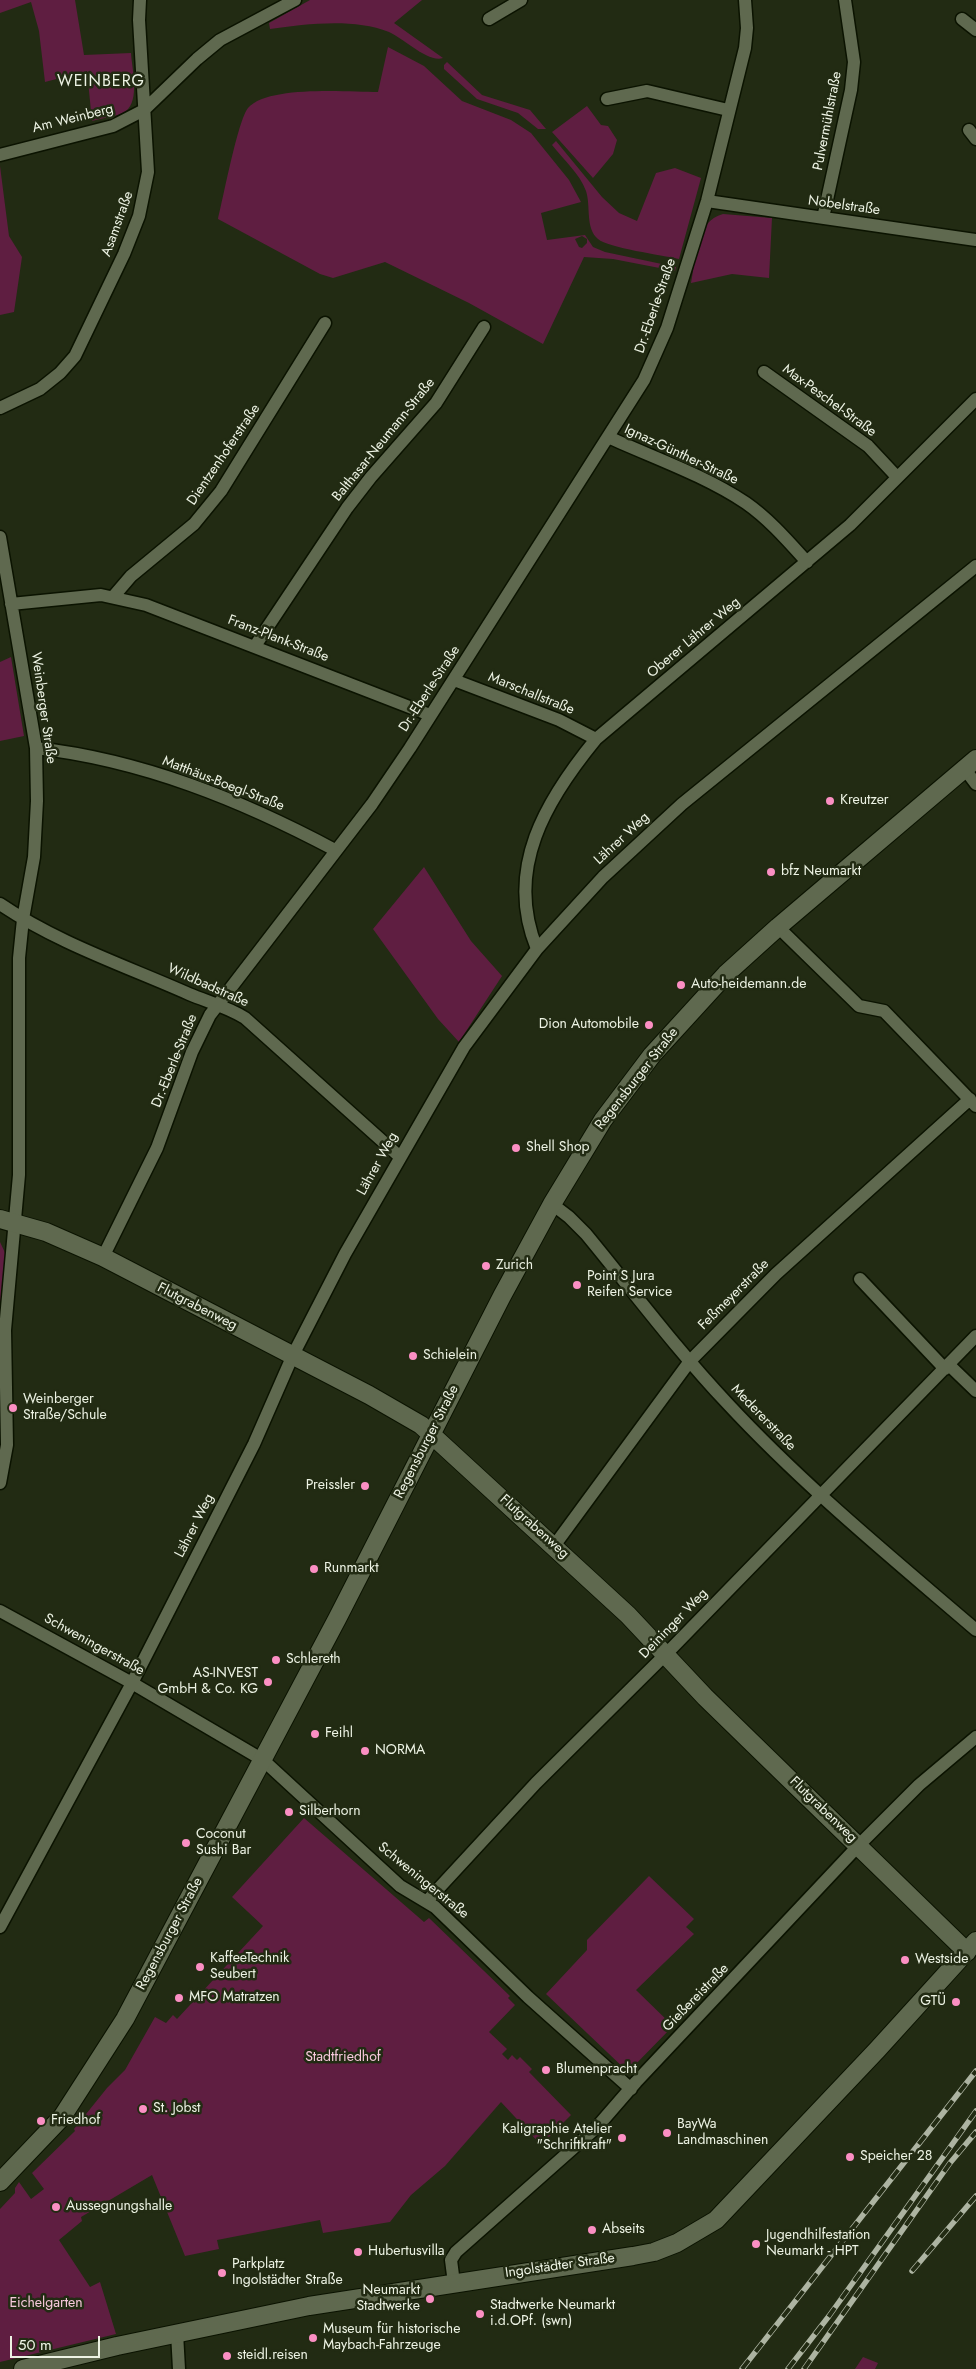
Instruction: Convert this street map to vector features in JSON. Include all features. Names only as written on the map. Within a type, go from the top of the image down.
[{"type":"street","name":"Asamstraße","points":[[0,408],[40,389],[60,373],[75,356],[92,325],[124,254],[146,192],[148,172],[139,20],[140,0]]},
{"type":"street","name":"Am Weinberg","points":[[0,154],[113,126],[144,110],[220,40],[295,0]]},
{"type":"street","points":[[489,19],[521,0]]},
{"type":"street","name":"Dr.-Eberle-Straße","points":[[103,1257],[154,1155],[192,1052],[218,1004],[372,804],[454,680],[644,380],[667,328],[707,201],[744,48],[747,28],[745,0]]},
{"type":"street","name":"Pulvermühlstraße","points":[[823,218],[851,90],[854,62],[844,0]]},
{"type":"street","points":[[962,19],[976,30]]},
{"type":"street","points":[[607,99],[638,92],[658,92],[728,110]]},
{"type":"street","name":"Nobelstraße","points":[[707,201],[976,240]]},
{"type":"street","name":"Dientzenhoferstraße","points":[[113,597],[131,576],[194,524],[220,491],[325,323]]},
{"type":"street","name":"Balthasar-Neumann-Straße","points":[[256,646],[347,508],[371,477],[436,404],[484,327]]},
{"type":"street","name":"Max-Peschel-Straße","points":[[764,372],[868,446],[897,477]]},
{"type":"street","name":"Oberer Lährer Weg","points":[[537,949],[529,930],[524,906],[524,880],[529,855],[557,791],[596,739],[850,525],[976,399]]},
{"type":"street","name":"Ignaz-Günther-Straße","points":[[608,436],[727,491],[748,505],[773,526],[807,562]]},
{"type":"street","name":"Weinberger Straße","points":[[0,537],[36,748],[38,801],[34,857],[22,919],[19,958],[18,1175],[7,1221],[2,1330],[7,1445],[0,1483]]},
{"type":"street","name":"Lährer Weg","points":[[0,1927],[132,1683],[254,1444],[293,1355],[345,1254],[399,1156],[464,1047],[537,949],[603,877],[682,804],[976,566]]},
{"type":"street","points":[[11,604],[90,596],[113,597]]},
{"type":"street","name":"Franz-Plank-Straße","points":[[113,597],[146,605],[430,715]]},
{"type":"street","name":"Marschallstraße","points":[[454,680],[559,720],[596,739]]},
{"type":"street","name":"Matthäus-Boegl-Straße","points":[[36,748],[72,752],[120,763],[189,784],[291,827],[335,850]]},
{"type":"street","points":[[970,764],[976,784]]},
{"type":"street","name":"Regensburger Straße","points":[[0,2182],[54,2126],[98,2063],[125,2019],[263,1760],[432,1435],[489,1320],[552,1204],[592,1137],[652,1055],[726,974],[778,927],[970,764]]},
{"type":"street","name":"Wildbadstraße","points":[[0,904],[22,919],[175,988],[218,1004],[245,1018],[399,1156]]},
{"type":"street","points":[[778,927],[859,1006],[884,1011],[973,1103]]},
{"type":"street","name":"Feßmeyerstraße","points":[[554,1546],[690,1361],[736,1312],[776,1274],[973,1103]]},
{"type":"street","name":"Medererstraße","points":[[552,1204],[586,1234],[726,1403],[820,1496],[976,1630]]},
{"type":"street","name":"Flutgrabenweg","points":[[7,1221],[46,1232],[103,1257],[416,1421],[628,1615],[705,1697],[859,1845],[972,1946]]},
{"type":"street","points":[[860,1279],[947,1367],[976,1391]]},
{"type":"street","name":"Deininger Weg","points":[[427,1901],[536,1784],[666,1655],[976,1336]]},
{"type":"street","name":"Schweningerstraße","points":[[0,1610],[132,1683],[263,1760],[400,1886],[427,1901],[524,1993],[631,2089]]},
{"type":"street","name":"Gießereistraße","points":[[454,2282],[451,2260],[456,2252],[573,2150],[603,2121],[859,1845],[920,1785],[976,1737]]},
{"type":"street","name":"Ingolstädter Straße","points":[[23,2369],[176,2333],[329,2302],[654,2252],[694,2235],[716,2220],[757,2179],[972,1946]]},
{"type":"street","points":[[176,2333],[179,2369]]},
{"type":"green space","points":[[0,0],[75,0],[84,55],[131,53],[134,92],[133,100],[126,111],[118,115],[92,121],[87,71],[45,82],[39,31],[31,2],[0,13]]},
{"type":"green space","points":[[310,0],[422,0],[394,23],[443,58],[437,59],[423,54],[389,32],[360,25],[330,23],[270,29],[269,23]]},
{"type":"green space","points":[[388,47],[424,66],[462,101],[511,120],[531,133],[569,180],[581,202],[541,213],[547,240],[585,235],[593,247],[605,252],[676,267],[675,271],[613,259],[584,257],[543,344],[469,303],[385,262],[333,278],[320,274],[218,219],[235,143],[248,108],[258,101],[290,93],[309,91],[378,92]],"holes":[[[582,236],[587,239],[587,243],[582,248],[579,247],[575,239]]]},
{"type":"green space","points":[[447,62],[482,95],[530,110],[546,129],[538,129],[518,113],[477,99],[444,69],[444,65]]},
{"type":"green space","points":[[587,106],[601,125],[608,126],[617,140],[613,154],[593,178],[552,132]]},
{"type":"green space","points":[[556,141],[602,197],[619,213],[637,221],[656,173],[675,168],[701,178],[679,259],[624,248],[598,239],[591,229],[586,191],[576,173],[552,145]]},
{"type":"green space","points":[[0,166],[9,236],[22,257],[14,312],[0,315]]},
{"type":"green space","points":[[723,214],[772,218],[769,278],[732,274],[691,283],[698,242],[702,233],[707,224]]},
{"type":"green space","points":[[11,657],[24,736],[0,741],[0,662]]},
{"type":"green space","points":[[424,867],[471,941],[502,976],[459,1042],[438,1019],[373,929]]},
{"type":"green space","points":[[0,1242],[6,1255],[0,1315]]},
{"type":"green space","name":"Stadtfriedhof","points":[[304,1818],[424,1922],[429,1918],[510,1996],[508,1998],[515,2005],[489,2032],[507,2049],[502,2054],[508,2060],[512,2055],[517,2060],[520,2057],[532,2069],[529,2072],[571,2115],[541,2145],[501,2102],[445,2166],[411,2195],[390,2222],[323,2233],[320,2220],[217,2240],[219,2249],[185,2256],[152,2175],[81,2217],[82,2221],[59,2240],[90,2287],[100,2282],[116,2334],[0,2362],[0,2209],[15,2193],[15,2188],[19,2182],[31,2199],[44,2189],[32,2173],[75,2131],[74,2129],[107,2088],[125,2070],[155,2017],[166,2023],[173,2015],[177,2019],[263,1926],[232,1897]]},
{"type":"green space","points":[[649,1876],[694,1919],[686,1927],[694,1934],[636,1990],[673,2026],[628,2072],[546,1994],[587,1950],[587,1940]]},
{"type":"green space","points":[[863,2357],[878,2363],[875,2369],[855,2369]]},
{"type":"railway","points":[[742,2369],[976,2071]]},
{"type":"railway","points":[[788,2369],[829,2316],[976,2111]]},
{"type":"railway","points":[[804,2369],[950,2163],[976,2132]]},
{"type":"railway","points":[[912,2271],[976,2196]]},
{"type":"place","name":"Kreutzer","points":[[830,801]]},
{"type":"place","name":"bfz Neumarkt","points":[[771,872]]},
{"type":"place","name":"Auto-heidemann.de","points":[[681,985]]},
{"type":"place","name":"Dion Automobile","points":[[649,1025]]},
{"type":"place","name":"Shell Shop","points":[[516,1148]]},
{"type":"place","name":"Zurich","points":[[486,1266]]},
{"type":"place","name":"Point S Jura Reifen Service","points":[[577,1285]]},
{"type":"place","name":"Schielein","points":[[413,1356]]},
{"type":"place","name":"Weinberger Straße/Schule","points":[[13,1408]]},
{"type":"place","name":"Preissler","points":[[365,1486]]},
{"type":"place","name":"Runmarkt","points":[[314,1569]]},
{"type":"place","name":"Schlereth","points":[[276,1660]]},
{"type":"place","name":"AS-INVEST GmbH & Co. KG","points":[[268,1682]]},
{"type":"place","name":"Feihl","points":[[315,1734]]},
{"type":"place","name":"NORMA","points":[[365,1751]]},
{"type":"place","name":"Silberhorn","points":[[289,1812]]},
{"type":"place","name":"Coconut Sushi Bar","points":[[186,1843]]},
{"type":"place","name":"Westside","points":[[905,1960]]},
{"type":"place","name":"KaffeeTechnik Seubert","points":[[200,1967]]},
{"type":"place","name":"MFO Matratzen","points":[[179,1998]]},
{"type":"place","name":"GTÜ","points":[[956,2002]]},
{"type":"place","name":"Blumenpracht","points":[[546,2070]]},
{"type":"place","name":"St. Jobst","points":[[143,2109]]},
{"type":"place","name":"Friedhof","points":[[41,2121]]},
{"type":"place","name":"BayWa Landmaschinen","points":[[667,2133]]},
{"type":"place","name":"Kaligraphie Atelier \"Schriftkraft\"","points":[[622,2138]]},
{"type":"place","name":"Speicher 28","points":[[850,2157]]},
{"type":"place","name":"Aussegnungshalle","points":[[56,2207]]},
{"type":"place","name":"Abseits","points":[[592,2230]]},
{"type":"place","name":"Jugendhilfestation Neumarkt - HPT","points":[[756,2244]]},
{"type":"place","name":"Hubertusvilla","points":[[358,2252]]},
{"type":"place","name":"Parkplatz Ingolstädter Straße","points":[[222,2273]]},
{"type":"place","name":"Neumarkt Stadtwerke","points":[[430,2299]]},
{"type":"place","name":"Stadtwerke Neumarkt i.d.OPf. (swn)","points":[[480,2314]]},
{"type":"place","name":"Museum für historische Maybach-Fahrzeuge","points":[[313,2338]]},
{"type":"place","name":"steidl.reisen","points":[[227,2356]]},
{"type":"district","name":"WEINBERG","points":[[101,82]]},
{"type":"park label","name":"Eichelgarten","points":[[46,2304]]}]
